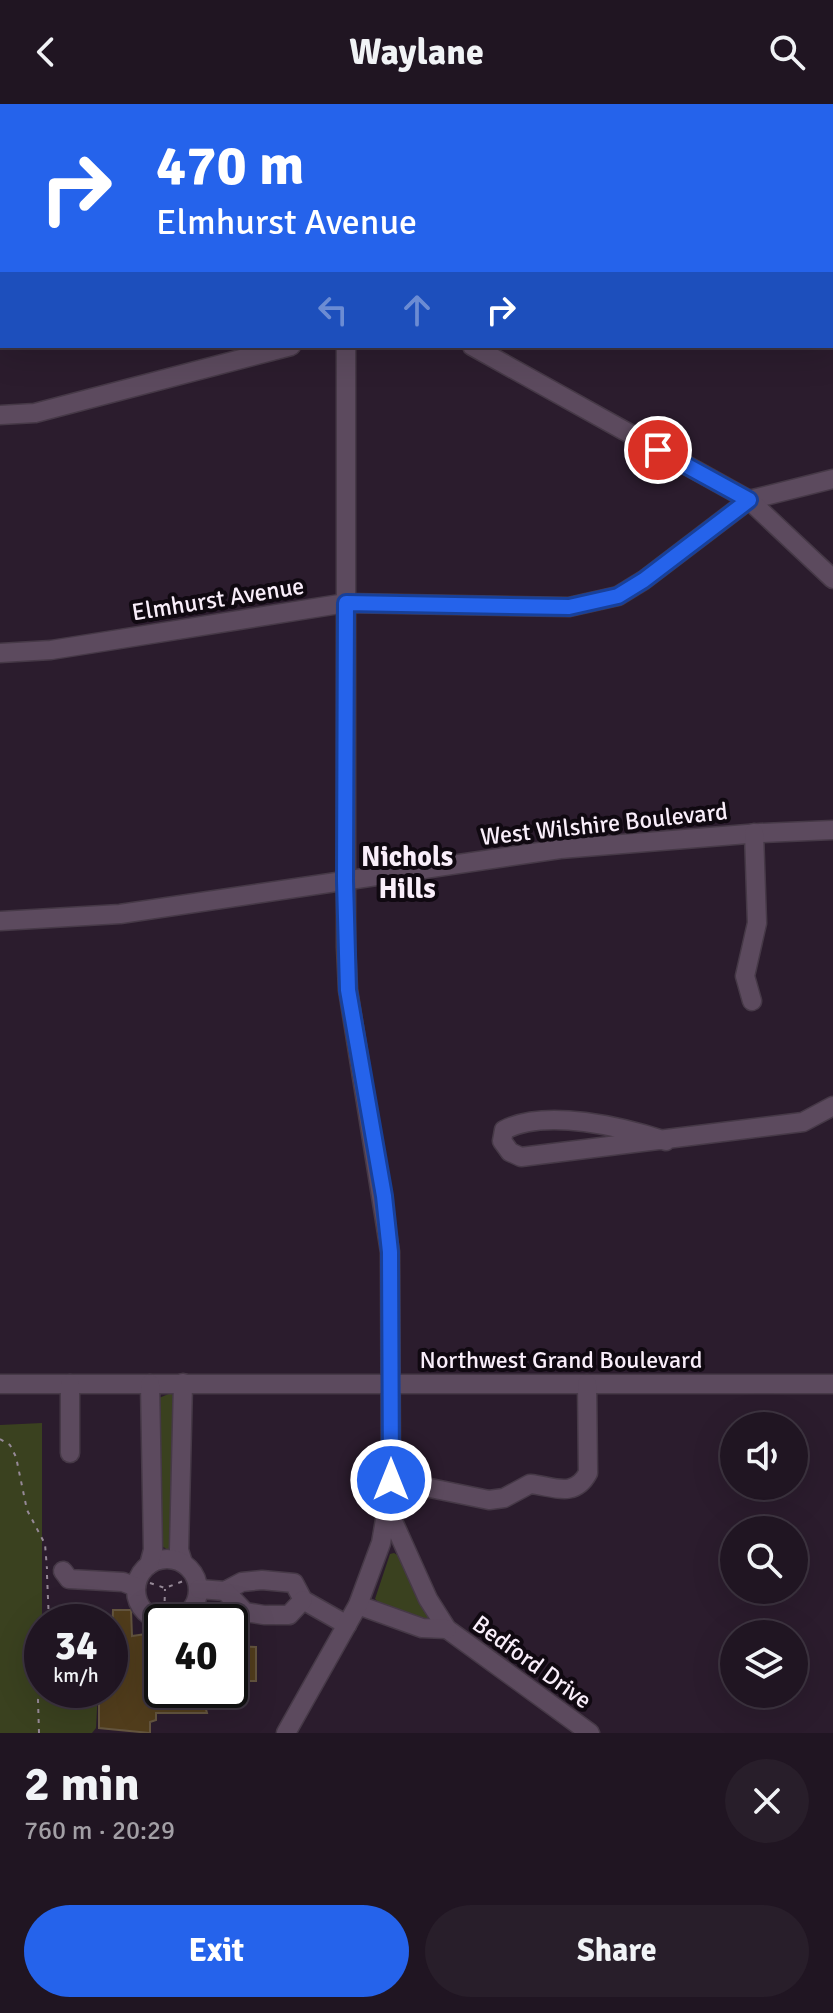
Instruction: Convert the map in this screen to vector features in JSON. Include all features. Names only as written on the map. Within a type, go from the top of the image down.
[{"type":"street","points":[[0,415],[35,413],[283,348]]},
{"type":"street","points":[[286,1733],[358,1605],[381,1543],[391,1480],[390,1252],[384,1196],[348,990],[345,881],[346,348]]},
{"type":"street","points":[[476,348],[749,500],[833,579]]},
{"type":"street","points":[[749,500],[833,479]]},
{"type":"street","name":"Elmhurst Avenue","points":[[0,653],[51,650],[346,603],[569,607],[618,596],[644,580],[749,500]]},
{"type":"street","name":"West Wilshire Boulevard","points":[[0,921],[120,914],[560,849],[754,833],[833,830]]},
{"type":"street","points":[[752,1001],[745,976],[757,923],[754,833]]},
{"type":"street","points":[[666,1141],[629,1129],[577,1121],[517,1123],[504,1130],[502,1141],[510,1152],[521,1157],[666,1141],[803,1122],[833,1106]]},
{"type":"street","points":[[183,1383],[179,1550],[192,1576],[195,1604]]},
{"type":"street","name":"Northwest Grand Boulevard","points":[[0,1384],[833,1384]]},
{"type":"street","points":[[70,1384],[70,1453]]},
{"type":"street","points":[[144,1611],[136,1587],[149,1565],[153,1550],[150,1384]]},
{"type":"street","points":[[391,1480],[489,1500],[504,1498],[530,1484],[556,1491],[570,1489],[588,1473],[587,1384]]},
{"type":"street","name":"Bedford Drive","points":[[388,1510],[428,1599],[447,1629],[590,1733]]},
{"type":"street","points":[[149,1565],[165,1559],[225,1591],[245,1612],[289,1615],[303,1600]]},
{"type":"street","points":[[63,1571],[69,1579],[123,1582],[136,1587]]},
{"type":"street","points":[[225,1591],[242,1582],[294,1583],[303,1600],[347,1625]]},
{"type":"street","name":"Bedford Drive","points":[[358,1605],[422,1628],[447,1629]]},
{"type":"path","points":[[0,1439],[10,1445],[16,1457],[27,1510],[45,1544],[48,1604]]},
{"type":"path","points":[[165,1604],[165,1588],[192,1576]]},
{"type":"path","points":[[38,1708],[39,1733]]},
{"type":"green space","points":[[171,1393],[174,1397],[172,1549],[168,1550],[159,1544],[159,1398]]},
{"type":"green space","points":[[42,1423],[42,1604],[24,1604],[24,1708],[97,1708],[96,1728],[92,1733],[0,1733],[0,1425]]},
{"type":"green space","points":[[390,1554],[399,1556],[430,1620],[375,1599]]},
{"type":"building","points":[[128,1610],[131,1610],[132,1636],[144,1634],[144,1708],[206,1708],[207,1713],[156,1713],[156,1720],[150,1722],[150,1733],[99,1728],[99,1708],[128,1708]]},
{"type":"building","points":[[248,1647],[256,1647],[256,1681],[248,1681]]},
{"type":"district","name":"Nichols Hills","points":[[407,873]]},
{"type":"route","points":[[391,1480],[390,1252],[384,1196],[348,990],[344,729],[346,603],[569,607],[618,596],[644,580],[749,500],[658,450]]}]
